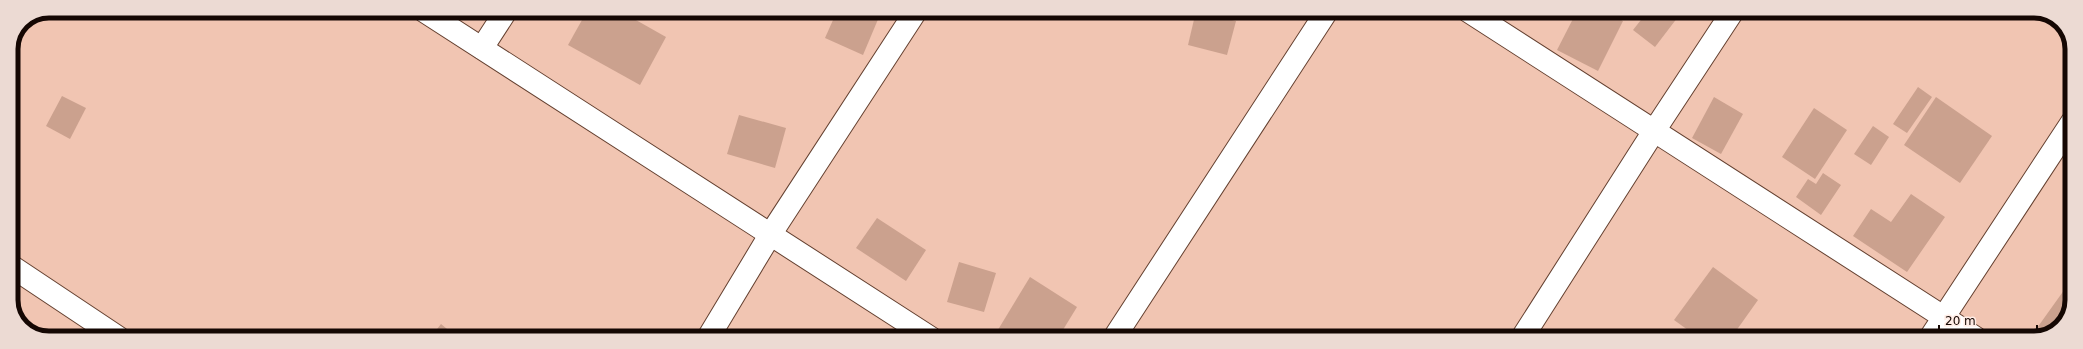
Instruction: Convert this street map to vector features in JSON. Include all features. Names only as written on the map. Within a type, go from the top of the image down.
[{"type":"street","points":[[435,18],[920,331]]},
{"type":"street","points":[[482,48],[501,18]]},
{"type":"street","points":[[712,331],[770,235],[911,18]]},
{"type":"street","points":[[1119,331],[1322,18]]},
{"type":"street","points":[[1479,18],[1964,331]]},
{"type":"street","points":[[1526,331],[1654,131],[1728,18]]},
{"type":"street","points":[[1935,331],[2065,133]]},
{"type":"street","points":[[18,271],[108,331]]},
{"type":"building","points":[[583,18],[632,18],[666,37],[640,85],[568,45]]},
{"type":"building","points":[[834,18],[879,18],[863,55],[825,38]]},
{"type":"building","points":[[1194,18],[1224,18],[1236,21],[1227,55],[1188,45]]},
{"type":"building","points":[[1573,18],[1617,18],[1623,21],[1598,71],[1557,50]]},
{"type":"building","points":[[1642,18],[1677,18],[1655,47],[1633,30]]},
{"type":"building","points":[[1918,87],[1932,97],[1907,133],[1893,124]]},
{"type":"building","points":[[62,96],[86,108],[70,139],[46,126]]},
{"type":"building","points":[[1714,97],[1743,114],[1721,154],[1692,138]]},
{"type":"building","points":[[1936,97],[1992,136],[1960,183],[1904,145]]},
{"type":"building","points":[[1814,108],[1847,130],[1815,179],[1782,157]]},
{"type":"building","points":[[739,115],[786,128],[775,168],[727,154]]},
{"type":"building","points":[[1873,126],[1889,137],[1871,165],[1854,154]]},
{"type":"building","points":[[1823,173],[1841,185],[1821,215],[1796,197],[1808,179],[1816,184]]},
{"type":"building","points":[[1911,194],[1945,217],[1907,272],[1853,236],[1871,209],[1891,222]]},
{"type":"building","points":[[877,218],[926,250],[906,281],[856,248]]},
{"type":"building","points":[[959,262],[996,273],[984,312],[947,302]]},
{"type":"building","points":[[1713,267],[1758,300],[1736,331],[1689,331],[1674,320]]},
{"type":"building","points":[[1030,277],[1077,307],[1062,331],[997,331]]},
{"type":"building","points":[[2065,289],[2065,304],[2059,319],[2046,329],[2040,330],[2037,328]]},
{"type":"building","points":[[441,324],[450,331],[436,331]]}]
